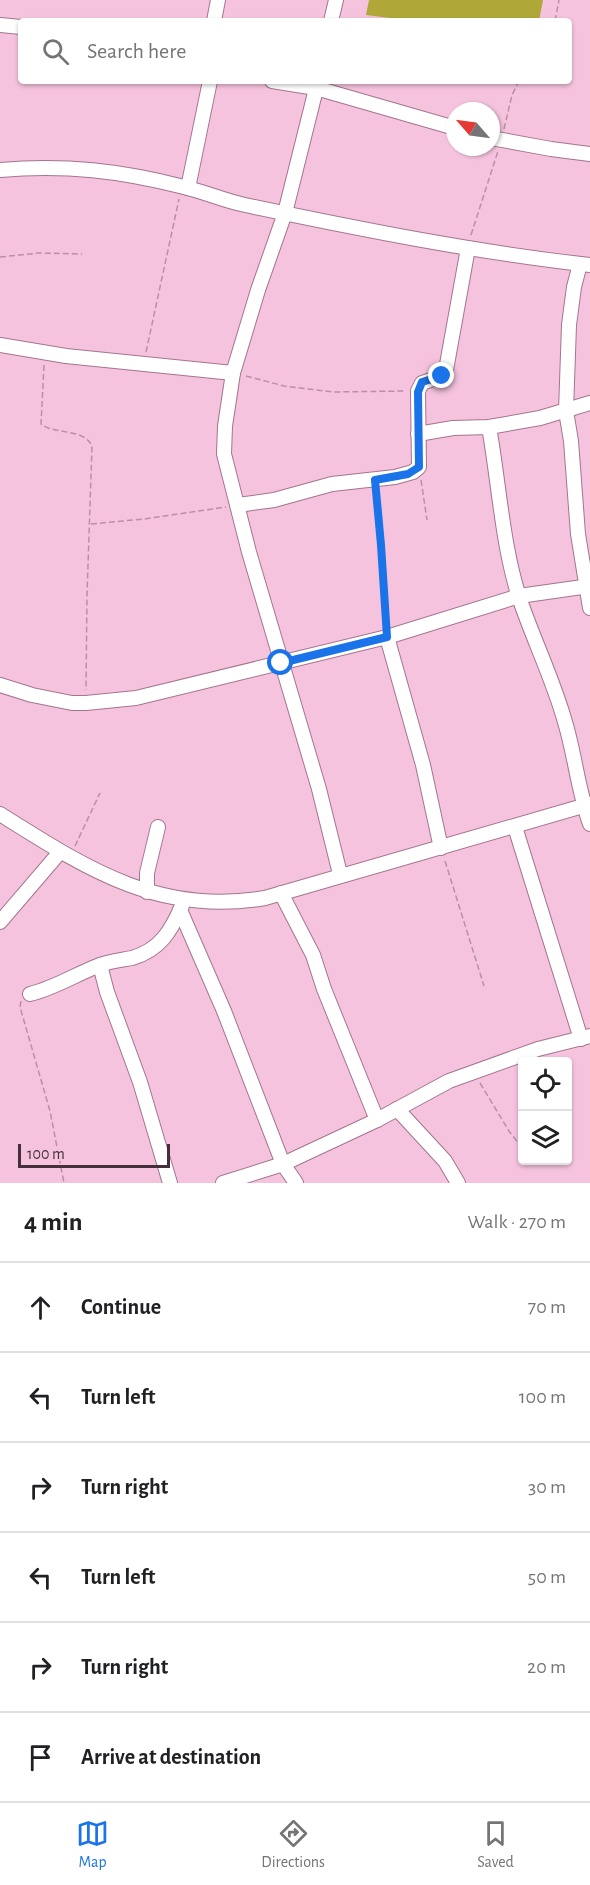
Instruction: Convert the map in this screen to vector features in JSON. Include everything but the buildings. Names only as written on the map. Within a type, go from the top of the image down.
[{"type":"street","points":[[215,18],[218,0]]},
{"type":"street","points":[[332,18],[336,0]]},
{"type":"street","points":[[0,25],[18,27]]},
{"type":"street","points":[[185,187],[209,84]]},
{"type":"street","points":[[340,874],[319,789],[237,506],[224,454],[225,426],[233,373],[258,290],[285,213],[317,85],[446,125]]},
{"type":"street","points":[[500,141],[590,153]]},
{"type":"street","points":[[0,170],[46,167],[120,172],[185,187],[242,204],[342,226],[468,248],[587,263],[569,325],[566,411],[571,441],[574,501],[590,608]]},
{"type":"street","points":[[237,506],[274,500],[332,484],[408,474],[419,467],[418,392],[422,382],[442,376],[446,370],[468,248]]},
{"type":"street","points":[[0,345],[143,365],[233,373]]},
{"type":"street","points":[[418,434],[453,428],[489,427],[566,411],[590,403]]},
{"type":"street","points":[[489,427],[502,520],[519,596],[565,722],[590,824]]},
{"type":"street","points":[[0,685],[58,701],[86,703],[136,698],[387,637],[519,596],[588,586]]},
{"type":"street","points":[[387,637],[420,754],[441,848]]},
{"type":"street","points":[[0,814],[65,855],[182,905],[230,903],[265,898],[340,874],[441,848],[587,805]]},
{"type":"street","points":[[147,892],[147,873],[158,827]]},
{"type":"street","points":[[223,1183],[282,1164],[376,1120],[449,1081],[538,1050],[585,1038],[515,827]]},
{"type":"street","points":[[0,922],[65,855]]},
{"type":"street","points":[[281,893],[313,955],[324,989],[376,1120]]},
{"type":"street","points":[[30,994],[46,990],[100,965],[148,953],[161,943],[174,925],[182,905]]},
{"type":"street","points":[[182,905],[282,1164],[296,1183]]},
{"type":"street","points":[[100,965],[107,992],[140,1082],[170,1183]]},
{"type":"street","points":[[397,1108],[445,1161],[458,1183]]},
{"type":"path","points":[[556,18],[559,0]]},
{"type":"path","points":[[500,129],[518,84]]},
{"type":"path","points":[[468,248],[492,156]]},
{"type":"path","points":[[143,365],[185,187]]},
{"type":"path","points":[[0,257],[39,253],[82,254]]},
{"type":"path","points":[[45,353],[42,424],[47,428],[84,437],[92,446],[86,703]]},
{"type":"path","points":[[233,373],[284,386],[333,392],[418,392]]},
{"type":"path","points":[[419,467],[427,520]]},
{"type":"path","points":[[375,480],[387,637]]},
{"type":"path","points":[[90,524],[237,506]]},
{"type":"path","points":[[65,855],[100,794]]},
{"type":"path","points":[[441,848],[484,986]]},
{"type":"path","points":[[30,994],[23,999],[20,1007],[50,1112],[64,1183]]},
{"type":"path","points":[[473,1072],[518,1143]]},
{"type":"shaded area","points":[[369,0],[543,0],[540,18],[390,18],[366,15]]},
{"type":"route","points":[[281,663],[387,637],[375,480],[408,474],[419,467],[418,392],[422,382],[442,376]]}]
